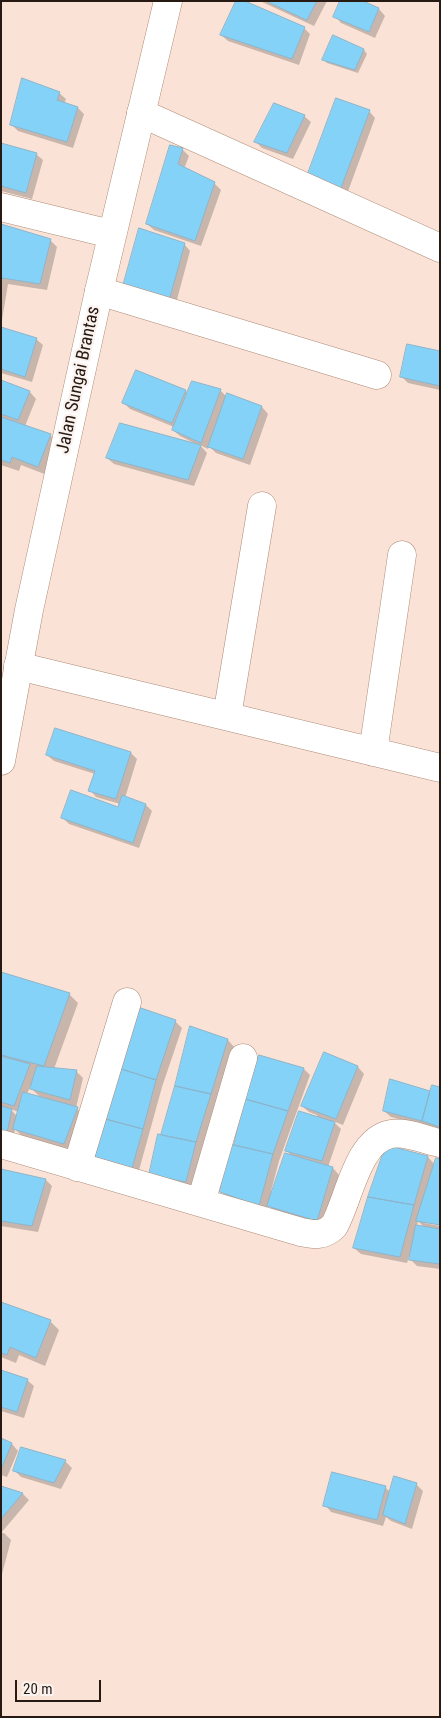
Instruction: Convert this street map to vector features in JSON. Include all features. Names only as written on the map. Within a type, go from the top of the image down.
[{"type":"street","name":"Jalan Sungai Brantas","points":[[1,761],[29,610],[111,234],[168,1]]},
{"type":"street","points":[[141,113],[440,248]]},
{"type":"street","points":[[1,207],[111,234]]},
{"type":"street","points":[[99,291],[377,375]]},
{"type":"street","points":[[227,716],[262,506]]},
{"type":"street","points":[[373,752],[402,555]]},
{"type":"street","points":[[18,666],[440,768]]},
{"type":"street","points":[[77,1167],[127,1002]]},
{"type":"street","points":[[201,1202],[243,1058]]},
{"type":"street","points":[[1,1144],[301,1232],[322,1235],[334,1226],[367,1149],[374,1142],[391,1134],[404,1134],[440,1143]]},
{"type":"building","points":[[236,1],[245,1],[305,27],[292,59],[220,35]]},
{"type":"building","points":[[266,1],[317,1],[307,20]]},
{"type":"building","points":[[340,1],[363,1],[379,8],[369,32],[333,17]]},
{"type":"building","points":[[333,35],[364,49],[355,70],[322,60]]},
{"type":"building","points":[[22,78],[60,92],[57,100],[78,107],[67,142],[10,125]]},
{"type":"building","points":[[336,98],[370,110],[341,188],[307,176]]},
{"type":"building","points":[[274,103],[305,115],[287,153],[254,142]]},
{"type":"building","points":[[1,143],[37,153],[26,193],[1,186]]},
{"type":"building","points":[[170,145],[183,148],[178,164],[215,182],[195,241],[146,224]]},
{"type":"building","points":[[1,224],[51,239],[40,284],[2,278],[1,283]]},
{"type":"building","points":[[139,228],[185,243],[169,301],[123,286]]},
{"type":"building","points":[[1,327],[37,338],[25,377],[1,369]]},
{"type":"building","points":[[407,344],[440,351],[440,386],[400,377]]},
{"type":"building","points":[[136,370],[186,390],[172,423],[122,403]]},
{"type":"building","points":[[1,380],[30,391],[18,420],[1,414]]},
{"type":"building","points":[[192,381],[221,389],[201,443],[172,430]]},
{"type":"building","points":[[227,393],[262,406],[243,459],[208,447]]},
{"type":"building","points":[[1,417],[51,434],[38,467],[12,457],[10,463],[1,460]]},
{"type":"building","points":[[120,423],[201,445],[188,480],[106,458]]},
{"type":"building","points":[[55,728],[131,752],[116,799],[88,791],[95,771],[46,755]]},
{"type":"building","points":[[71,790],[118,807],[122,795],[146,804],[133,843],[61,818]]},
{"type":"building","points":[[1,972],[70,993],[44,1066],[1,1055]]},
{"type":"building","points":[[138,1007],[176,1020],[156,1080],[118,1068]]},
{"type":"building","points":[[190,1026],[228,1039],[211,1094],[175,1086]]},
{"type":"building","points":[[324,1052],[358,1066],[336,1119],[301,1106]]},
{"type":"building","points":[[259,1055],[304,1068],[288,1111],[245,1099]]},
{"type":"building","points":[[1,1056],[30,1064],[14,1106],[1,1102]]},
{"type":"building","points":[[37,1066],[77,1070],[70,1100],[30,1089]]},
{"type":"building","points":[[118,1068],[156,1080],[143,1129],[106,1119]]},
{"type":"building","points":[[390,1079],[430,1091],[422,1121],[383,1111]]},
{"type":"building","points":[[432,1085],[440,1087],[440,1127],[422,1121]]},
{"type":"building","points":[[175,1086],[211,1094],[196,1142],[161,1135]]},
{"type":"building","points":[[23,1092],[78,1107],[64,1144],[13,1129]]},
{"type":"building","points":[[245,1099],[288,1111],[273,1154],[234,1145]]},
{"type":"building","points":[[1,1106],[12,1109],[7,1133],[1,1131]]},
{"type":"building","points":[[299,1111],[335,1122],[322,1161],[285,1151]]},
{"type":"building","points":[[101,1118],[143,1129],[132,1168],[91,1156]]},
{"type":"building","points":[[158,1134],[196,1142],[186,1182],[149,1175]]},
{"type":"building","points":[[229,1144],[273,1154],[259,1206],[220,1192]]},
{"type":"building","points":[[386,1145],[428,1156],[414,1205],[368,1197]]},
{"type":"building","points":[[285,1153],[333,1167],[317,1221],[267,1206]]},
{"type":"building","points":[[436,1158],[440,1159],[440,1225],[416,1221]]},
{"type":"building","points":[[1,1169],[46,1179],[32,1226],[1,1221]]},
{"type":"building","points":[[368,1197],[414,1205],[400,1257],[353,1248]]},
{"type":"building","points":[[416,1225],[440,1229],[440,1264],[409,1260]]},
{"type":"building","points":[[1,1302],[51,1320],[36,1358],[10,1347],[7,1355],[1,1353]]},
{"type":"building","points":[[1,1370],[28,1379],[17,1412],[1,1407]]},
{"type":"building","points":[[1,1438],[12,1443],[1,1470]]},
{"type":"building","points":[[21,1447],[66,1460],[54,1483],[13,1471]]},
{"type":"building","points":[[332,1472],[386,1486],[377,1520],[323,1506]]},
{"type":"building","points":[[394,1476],[417,1483],[405,1524],[383,1515]]},
{"type":"building","points":[[1,1486],[23,1493],[1,1519]]}]
